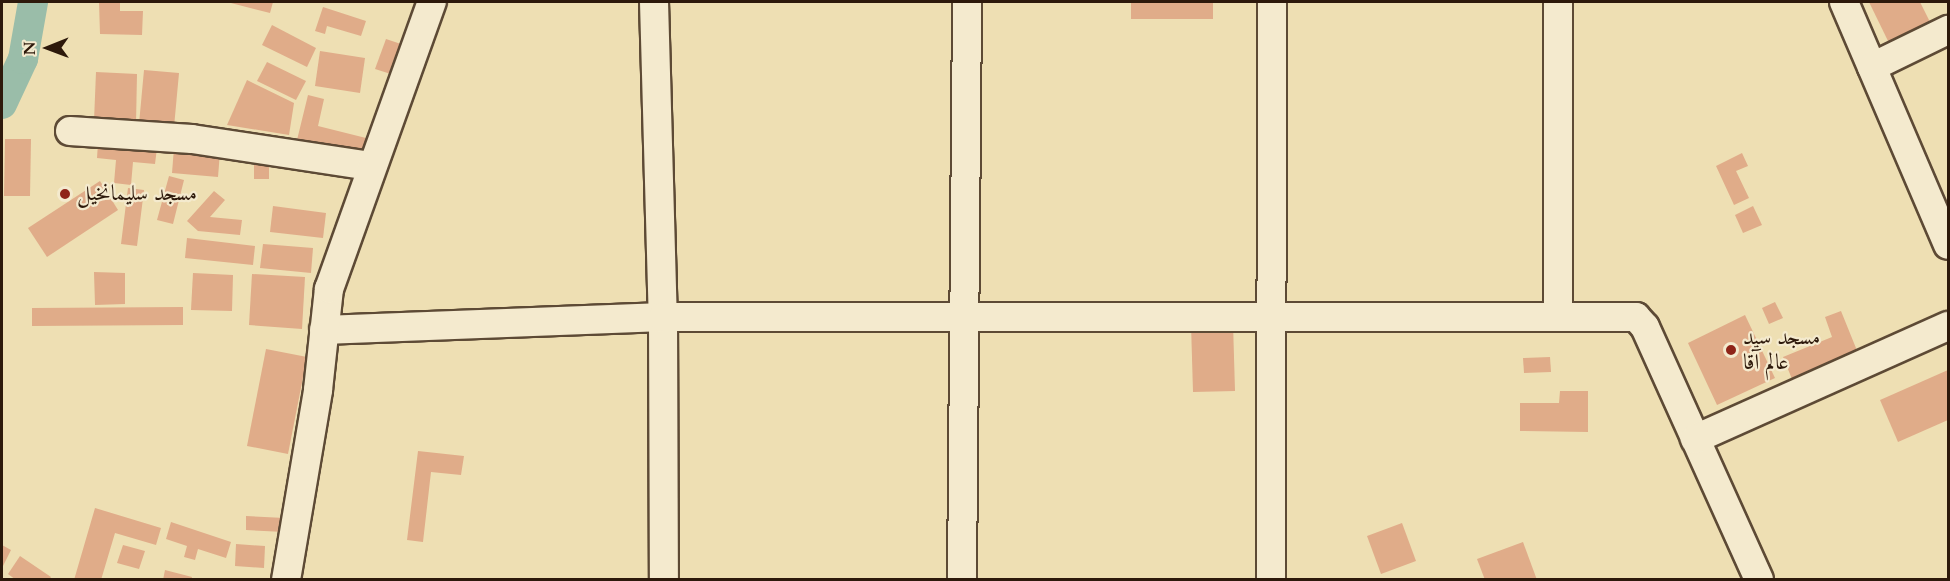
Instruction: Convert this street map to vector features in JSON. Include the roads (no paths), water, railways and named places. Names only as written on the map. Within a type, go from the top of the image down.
[{"type":"street","points":[[286,579],[324,330],[328,289],[432,2]]},
{"type":"street","points":[[654,2],[663,317],[664,579]]},
{"type":"street","points":[[962,579],[967,2]]},
{"type":"street","points":[[1271,579],[1272,2]]},
{"type":"street","points":[[1558,2],[1558,317]]},
{"type":"street","points":[[1844,2],[1948,245]]},
{"type":"street","points":[[1872,67],[1948,30]]},
{"type":"street","points":[[70,131],[192,139],[371,166]]},
{"type":"street","points":[[324,330],[663,317],[1636,317],[1645,327],[1759,579]]},
{"type":"street","points":[[1695,439],[1948,326]]},
{"type":"waterway","points":[[2,104],[23,59],[33,2]]},
{"type":"place","name":"مسجد سلیمانخیل","points":[[65,194]]},
{"type":"place","name":"مسجد سید عالم آقا","points":[[1731,350]]}]
